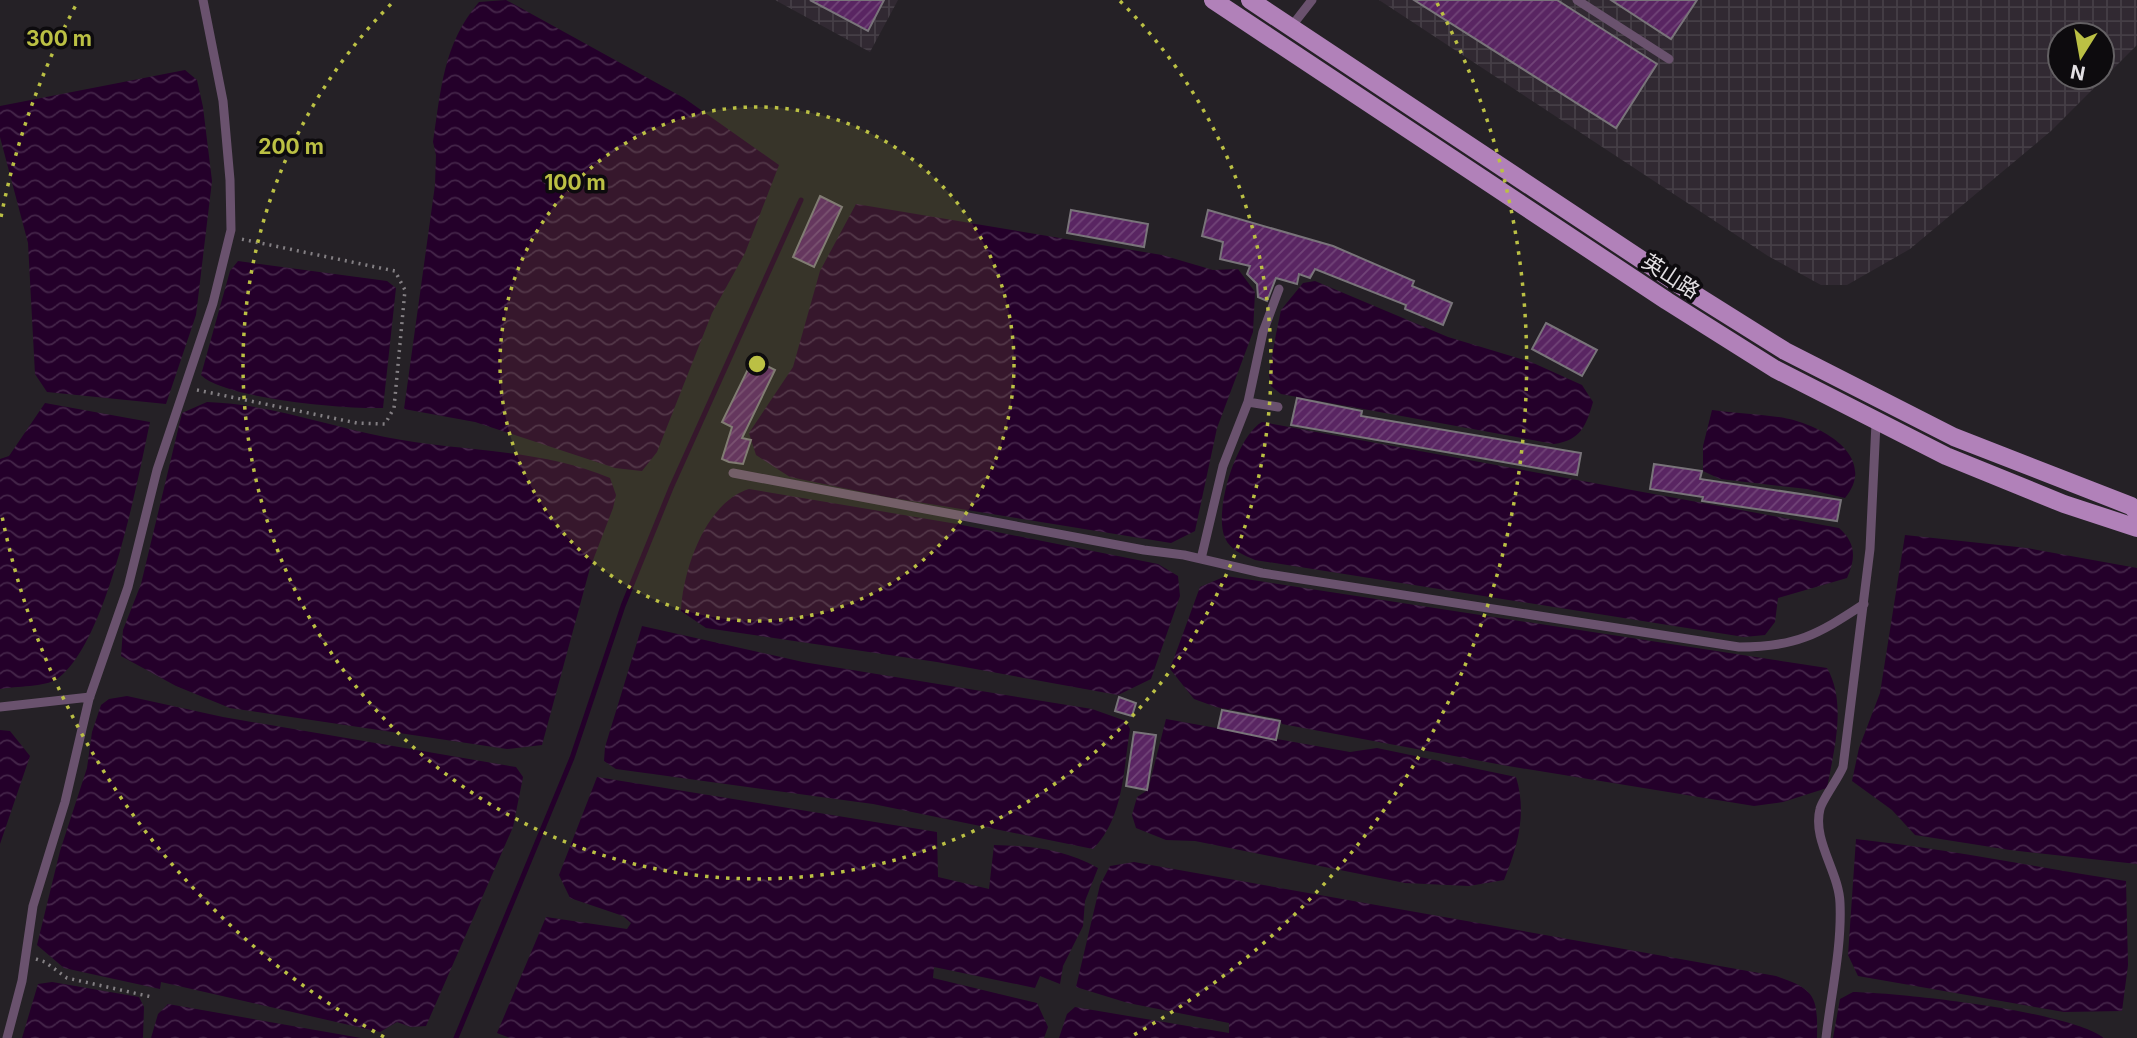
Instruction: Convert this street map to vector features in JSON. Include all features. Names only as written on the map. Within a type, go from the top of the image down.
[{"type":"main road","name":"英山路","points":[[1213,0],[1720,336],[1876,423],[2004,481],[2137,528]]},
{"type":"main road","name":"英山路","points":[[1250,0],[1678,284],[1785,351],[1954,437],[2131,506],[2137,512]]},
{"type":"lane","points":[[7,1038],[26,956],[27,933],[35,897],[65,802],[90,697],[128,587],[157,470],[213,303],[229,237],[232,208],[228,142],[203,0]]},
{"type":"lane","points":[[1291,27],[1312,0]]},
{"type":"lane","points":[[1577,0],[1669,59]]},
{"type":"lane","points":[[1201,559],[1223,466],[1248,402],[1263,332],[1279,289]]},
{"type":"lane","points":[[1248,402],[1278,407]]},
{"type":"lane","points":[[1826,1038],[1840,902],[1829,855],[1819,834],[1820,808],[1834,788],[1843,767],[1870,550],[1876,423]]},
{"type":"lane","points":[[733,473],[1201,559],[1262,573],[1739,648],[1773,647],[1805,639],[1864,604]]},
{"type":"lane","points":[[0,707],[90,697]]},
{"type":"path","points":[[185,387],[357,422],[385,424],[394,408],[405,290],[395,271],[229,237]]},
{"type":"path","points":[[26,956],[45,961],[67,978],[152,997]]},
{"type":"shaded area","points":[[775,0],[898,0],[870,52]]},
{"type":"shaded area","points":[[1379,0],[2137,0],[2137,45],[2116,66],[2116,21],[2046,21],[2046,91],[2091,91],[2051,131],[1910,249],[1847,285],[1821,285],[1768,256]]},
{"type":"water","points":[[506,0],[684,98],[779,165],[745,253],[712,313],[657,452],[642,471],[615,468],[475,422],[404,409],[435,185],[436,155],[433,142],[446,68],[458,34],[479,2]]},
{"type":"water","points":[[185,70],[197,80],[212,181],[196,315],[166,404],[47,392],[35,374],[28,243],[0,137],[0,106]]},
{"type":"water","points":[[856,204],[1162,255],[1213,270],[1238,269],[1255,292],[1253,332],[1217,428],[1195,531],[1171,543],[887,497],[790,477],[756,455],[749,433],[793,367],[820,271]]},
{"type":"water","points":[[238,261],[387,281],[396,288],[383,408],[342,407],[259,396],[214,383],[201,375],[230,271]]},
{"type":"water","points":[[1315,281],[1448,337],[1531,362],[1582,385],[1593,402],[1585,425],[1570,439],[1554,444],[1281,394],[1271,386],[1269,374],[1281,310],[1303,283]]},
{"type":"water","points":[[207,402],[274,411],[413,442],[556,461],[610,478],[616,495],[613,508],[590,568],[542,745],[507,749],[230,708],[176,686],[121,656],[123,630],[141,584],[182,413]]},
{"type":"water","points":[[45,403],[150,422],[128,521],[105,598],[91,633],[75,660],[57,679],[38,685],[0,689],[0,459],[9,456]]},
{"type":"water","points":[[1712,410],[1793,420],[1809,425],[1839,442],[1855,467],[1854,482],[1845,498],[1807,489],[1720,479],[1703,471],[1703,446]]},
{"type":"water","points":[[1262,422],[1839,528],[1849,539],[1853,551],[1852,564],[1847,578],[1778,598],[1775,622],[1765,635],[1744,637],[1255,560],[1238,552],[1227,542],[1222,526],[1222,510],[1236,458],[1244,442]]},
{"type":"water","points":[[749,489],[957,524],[1158,564],[1178,576],[1180,596],[1151,679],[1118,695],[937,662],[706,628],[681,611],[686,576],[709,522],[734,496]]},
{"type":"water","points":[[1905,535],[2027,548],[2137,568],[2137,864],[2010,850],[1915,835],[1892,810],[1852,781],[1859,748],[1880,693]]},
{"type":"water","points":[[1226,576],[1827,668],[1833,682],[1838,711],[1827,788],[1783,802],[1754,806],[1508,766],[1282,724],[1280,719],[1216,707],[1194,699],[1170,669],[1200,587]]},
{"type":"water","points":[[642,626],[803,662],[1092,709],[1126,721],[1130,729],[1123,777],[1111,823],[1093,849],[873,804],[616,769],[604,761],[605,747]]},
{"type":"water","points":[[127,696],[223,717],[516,767],[523,777],[513,827],[426,1026],[411,1027],[397,1022],[380,1032],[161,982],[160,989],[64,968],[37,945],[60,851],[87,768],[92,732],[101,705],[109,699]]},
{"type":"water","points":[[1166,719],[1350,752],[1377,748],[1516,777],[1521,816],[1513,855],[1504,880],[1469,886],[1405,883],[1195,841],[1166,840],[1136,828],[1132,815],[1137,797],[1148,790]]},
{"type":"water","points":[[0,730],[10,731],[30,756],[0,844]]},
{"type":"water","points":[[597,777],[937,832],[938,877],[989,889],[994,845],[1048,850],[1098,868],[1085,901],[1083,926],[1063,966],[1060,984],[1040,976],[1035,988],[934,967],[933,978],[1037,1003],[1048,1027],[1044,1038],[510,1038],[497,1033],[546,917],[627,929],[631,923],[623,916],[570,898],[559,875]]},
{"type":"water","points":[[1856,839],[2126,881],[2128,965],[2122,1011],[2064,1012],[1858,976],[1848,955]]},
{"type":"water","points":[[1134,862],[1776,976],[1799,985],[1812,996],[1815,1003],[1817,1038],[1059,1038],[1067,1014],[1075,1007],[1229,1033],[1229,1023],[1128,1003],[1076,987],[1100,885],[1110,866]]},
{"type":"water","points":[[52,982],[139,997],[144,1007],[143,1038],[22,1038],[38,984]]},
{"type":"water","points":[[1853,992],[1984,1005],[2057,1020],[2085,1028],[2104,1038],[1833,1038],[1840,999]]},
{"type":"water","points":[[168,1004],[361,1038],[151,1038],[158,1014]]},
{"type":"building","points":[[810,0],[884,0],[868,31]]},
{"type":"building","points":[[1414,0],[1557,0],[1657,64],[1616,128]]},
{"type":"building","points":[[1611,0],[1697,0],[1671,39]]},
{"type":"building","points":[[820,196],[842,207],[814,267],[793,257]]},
{"type":"building","points":[[1071,210],[1148,224],[1144,247],[1067,233]]},
{"type":"building","points":[[1208,210],[1333,246],[1414,281],[1412,286],[1452,303],[1443,325],[1405,309],[1406,305],[1315,269],[1310,278],[1299,274],[1297,284],[1276,278],[1267,301],[1258,297],[1257,284],[1247,274],[1250,266],[1220,259],[1223,242],[1202,236]]},
{"type":"building","points":[[1546,323],[1597,350],[1582,376],[1532,349]]},
{"type":"building","points":[[753,359],[775,370],[742,438],[751,440],[743,464],[729,462],[722,459],[732,427],[722,422]]},
{"type":"building","points":[[1297,398],[1362,411],[1361,416],[1581,453],[1577,475],[1291,425]]},
{"type":"building","points":[[1654,464],[1702,471],[1700,479],[1841,500],[1837,521],[1702,501],[1703,497],[1650,489]]},
{"type":"building","points":[[1119,697],[1136,703],[1132,716],[1115,711]]},
{"type":"building","points":[[1222,710],[1280,721],[1276,740],[1218,728]]},
{"type":"building","points":[[1134,732],[1156,735],[1147,790],[1126,786]]},
{"type":"waterway","points":[[456,1038],[572,758],[623,606],[671,488],[801,200]]}]
